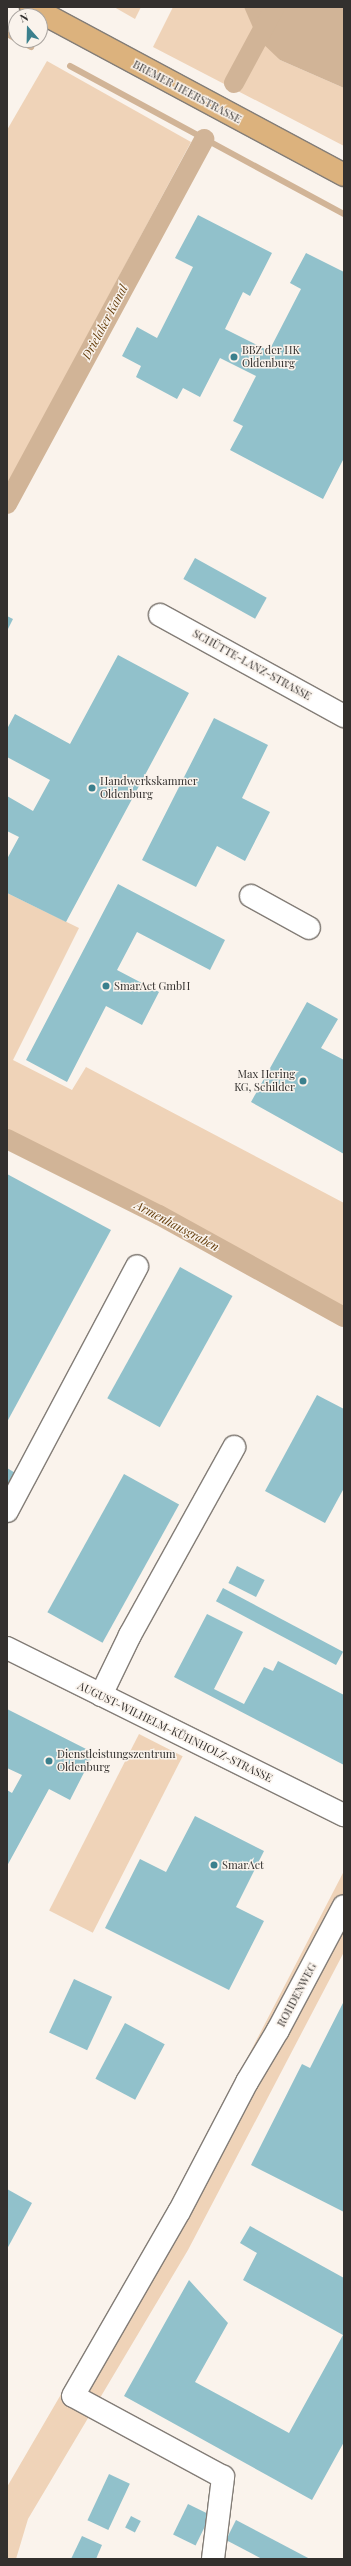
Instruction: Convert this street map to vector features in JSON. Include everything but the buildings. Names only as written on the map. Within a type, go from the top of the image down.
[{"type":"main road","name":"BREMER HEERSTRASSE","points":[[31,7],[344,175]]},
{"type":"street","name":"SCHÜTTE-LANZ-STRASSE","points":[[160,615],[344,716]]},
{"type":"street","points":[[251,896],[308,928]]},
{"type":"street","points":[[7,1511],[137,1266]]},
{"type":"street","points":[[101,1695],[130,1635],[234,1447]]},
{"type":"street","name":"AUGUST-WILHELM-KÜHNHOLZ-STRASSE","points":[[7,1648],[344,1815]]},
{"type":"street","name":"ROHDENWEG","points":[[213,2559],[223,2477],[73,2396],[179,2212],[247,2082],[278,2030],[344,1906]]},
{"type":"shaded area","points":[[114,7],[141,7],[135,19]]},
{"type":"shaded area","points":[[173,7],[244,7],[280,60],[344,88],[344,146],[153,47]]},
{"type":"shaded area","points":[[244,7],[344,7],[344,88],[280,60],[258,39]]},
{"type":"shaded area","points":[[47,61],[191,142],[7,486],[7,130]]},
{"type":"shaded area","points":[[7,893],[79,928],[13,1060],[72,1090],[86,1067],[344,1203],[344,1308],[7,1131]]},
{"type":"shaded area","points":[[139,1734],[183,1756],[93,1933],[49,1910]]},
{"type":"shaded area","points":[[344,1871],[344,1952],[188,2250],[28,2519],[16,2559],[7,2559],[7,2487],[169,2209]]},
{"type":"waterway","name":"Drielaker Kanal","points":[[234,83],[275,7]]},
{"type":"waterway","name":"Drielaker Kanal","points":[[70,66],[344,214]]},
{"type":"waterway","name":"Drielaker Kanal","points":[[7,504],[204,139]]},
{"type":"waterway","name":"Armenhausgraben","points":[[7,1139],[159,1215],[344,1317]]},
{"type":"place","name":"BBZ der HK Oldenburg","points":[[234,357]]},
{"type":"place","name":"Handwerkskammer Oldenburg","points":[[92,788]]},
{"type":"place","name":"SmarAct GmbH","points":[[106,986]]},
{"type":"place","name":"Max Hering KG, Schilder","points":[[303,1081]]},
{"type":"place","name":"Dienstleistungszentrum Oldenburg","points":[[49,1761]]},
{"type":"place","name":"SmarAct","points":[[214,1865]]}]
